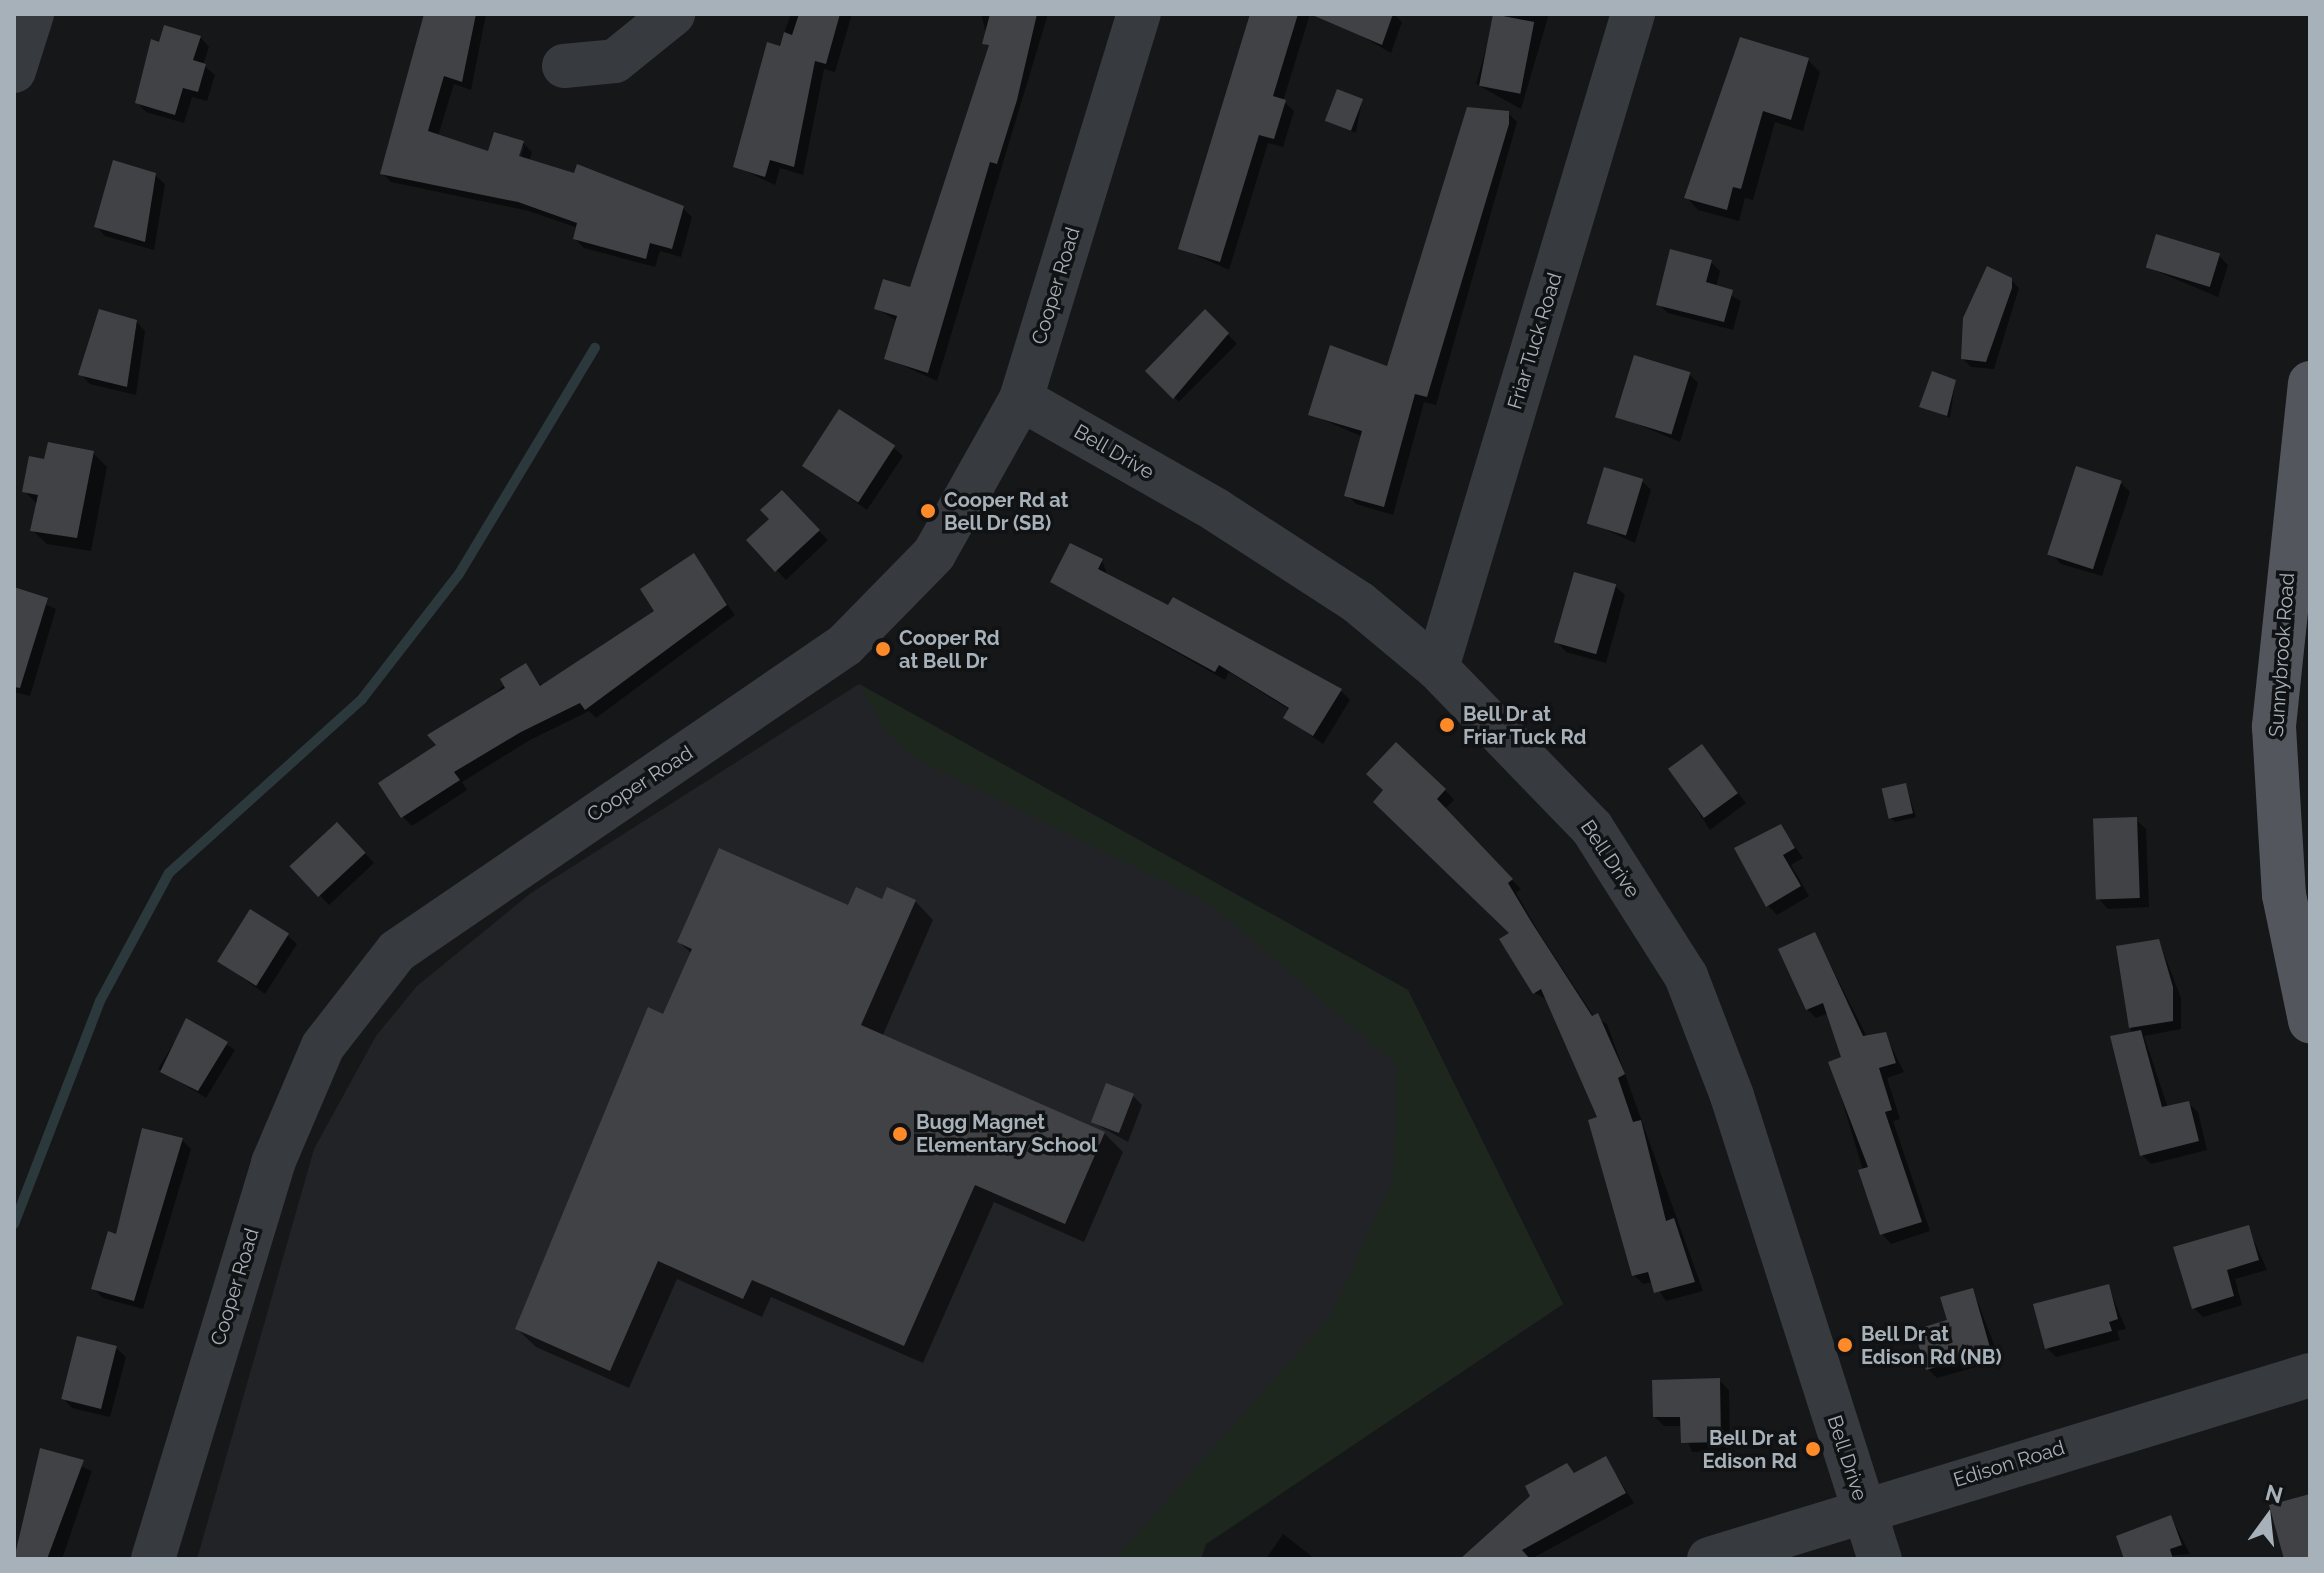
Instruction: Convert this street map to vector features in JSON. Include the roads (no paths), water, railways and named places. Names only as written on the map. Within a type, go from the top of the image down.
[{"type":"main road","name":"Sunnybrook Road","points":[[2310,383],[2274,727],[2284,895],[2310,1021]]},
{"type":"street","points":[[14,71],[32,14]]},
{"type":"street","points":[[564,66],[615,61],[673,14]]},
{"type":"street","name":"Cooper Road","points":[[153,1559],[295,1101],[361,992],[397,951],[450,909],[787,687],[888,608],[934,554],[1021,399],[1139,14]]},
{"type":"street","name":"Friar Tuck Road","points":[[1437,668],[1633,14]]},
{"type":"street","name":"Bell Drive","points":[[1021,399],[1216,510],[1359,603],[1437,668],[1592,828],[1686,976],[1732,1096],[1880,1559]]},
{"type":"street","name":"Edison Road","points":[[1709,1559],[1863,1508],[2310,1375]]},
{"type":"waterway","points":[[14,1224],[100,1001],[169,873],[362,699],[459,574],[595,348]]},
{"type":"place","name":"Cooper Rd at Bell Dr (SB)","points":[[928,511]]},
{"type":"place","name":"Cooper Rd at Bell Dr","points":[[883,649]]},
{"type":"place","name":"Bell Dr at Friar Tuck Rd","points":[[1447,725]]},
{"type":"place","name":"Bugg Magnet Elementary School","points":[[900,1134]]},
{"type":"place","name":"Bell Dr at Edison Rd (NB)","points":[[1845,1345]]},
{"type":"place","name":"Bell Dr at Edison Rd","points":[[1813,1449]]}]
